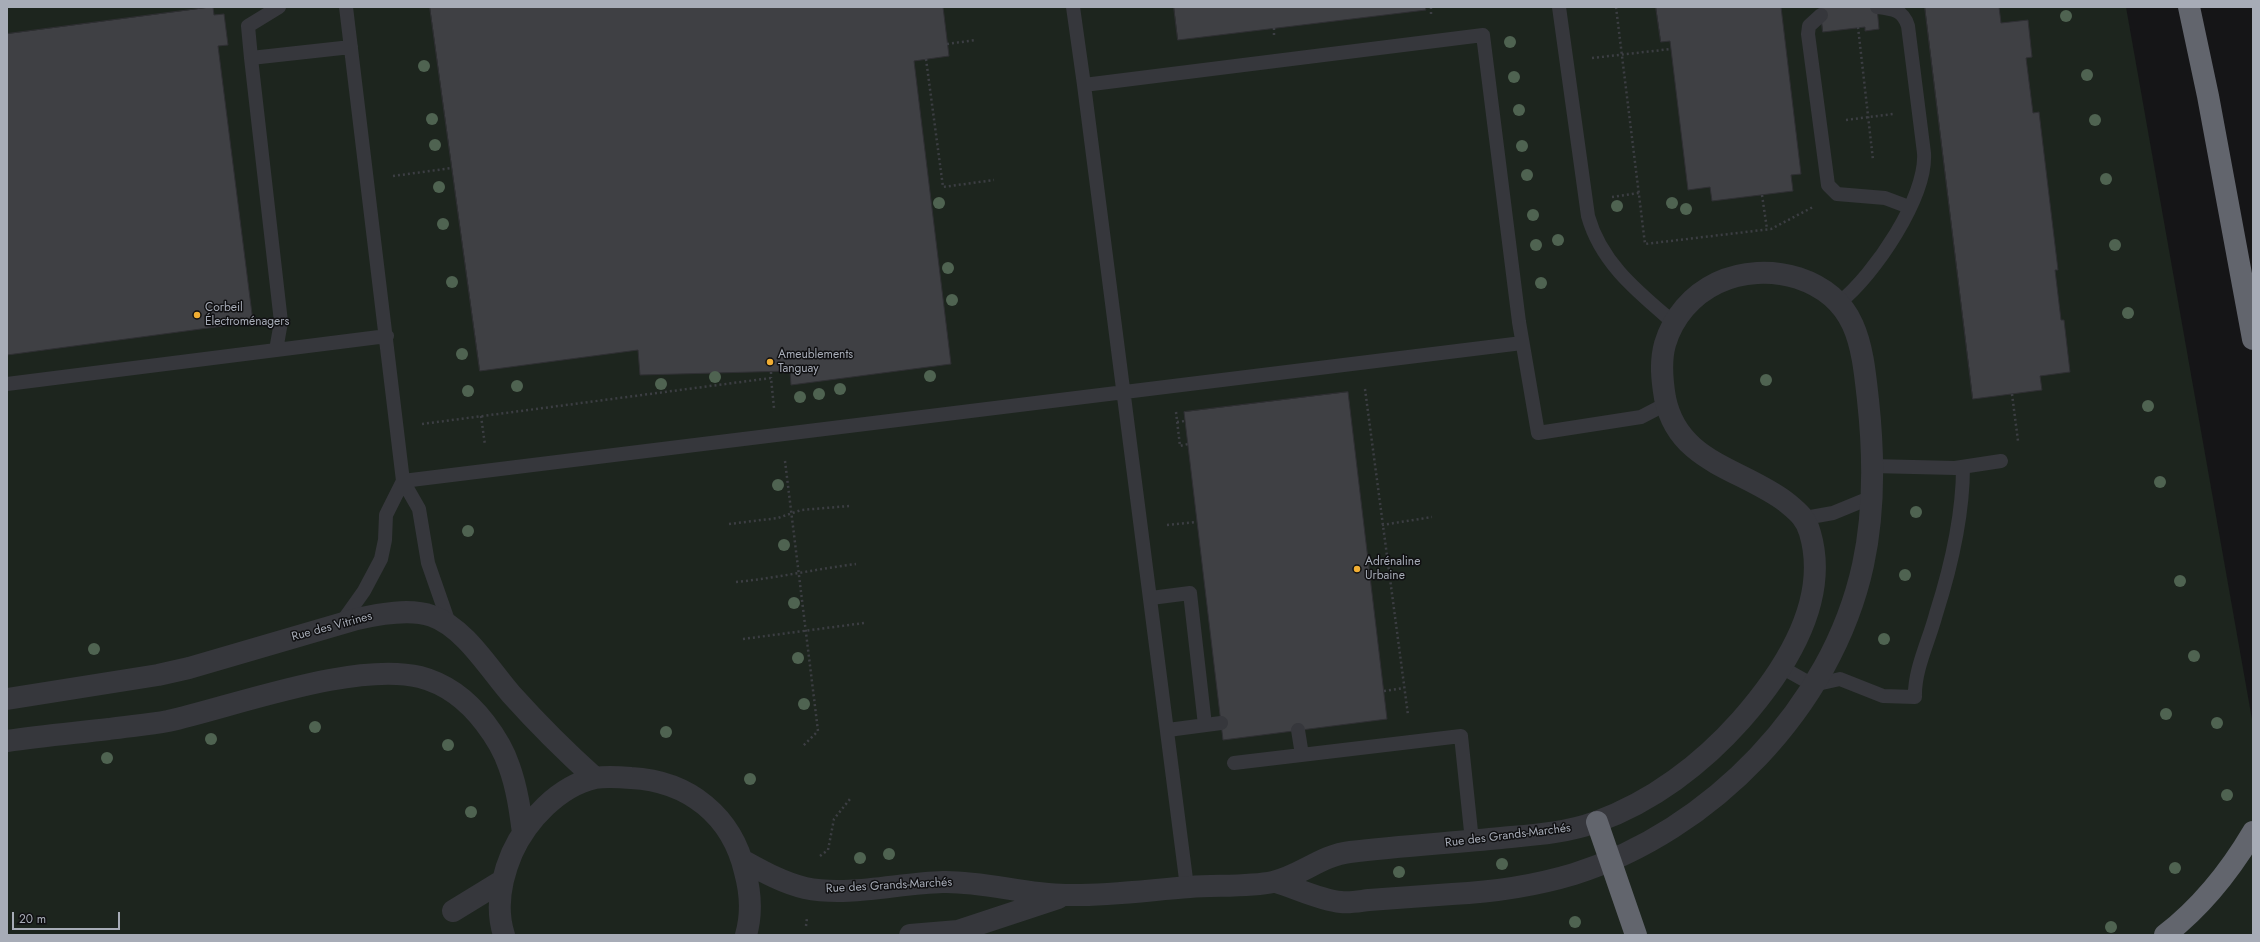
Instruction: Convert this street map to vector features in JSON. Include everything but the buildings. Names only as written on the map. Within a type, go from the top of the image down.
[{"type":"highway","points":[[2188,7],[2210,103],[2253,339]]},
{"type":"highway","points":[[1597,822],[1636,935]]},
{"type":"highway","points":[[2165,935],[2192,911],[2217,884],[2253,832]]},
{"type":"street","name":"Rue des Grands-Marchés","points":[[742,860],[778,879],[811,889],[843,890],[949,882],[1065,896],[1276,882],[1340,902],[1506,889],[1571,875],[1610,860],[1646,843],[1674,827],[1727,787],[1768,747],[1813,685],[1835,644],[1856,592],[1864,560],[1872,497],[1872,466],[1868,396],[1860,346],[1852,320],[1840,302],[1817,286],[1797,278],[1775,274],[1752,273],[1728,279],[1708,289],[1692,300],[1673,322],[1662,359],[1666,404],[1677,429],[1692,447],[1714,463],[1770,491],[1805,518],[1814,552],[1814,588],[1801,627],[1781,667],[1758,700],[1738,724],[1701,759],[1653,794],[1597,822],[1550,833],[1339,853],[1276,882]]},
{"type":"street","name":"Rue des Vitrines","points":[[7,698],[189,668],[342,622],[378,615],[413,613],[433,616],[450,626],[474,650],[528,713],[595,778]]},
{"type":"street","points":[[7,741],[166,721],[344,678],[387,674],[409,675],[431,680],[448,689],[470,706],[488,728],[510,767],[518,798],[523,833]]},
{"type":"street","points":[[504,935],[500,920],[502,881],[510,859],[523,833],[557,797],[574,787],[595,778],[636,778],[660,782],[681,789],[698,799],[720,821],[742,860],[751,906],[746,935]]},
{"type":"street","points":[[453,911],[502,881]]},
{"type":"street","name":"Rue des Grands-Marchés","points":[[910,935],[958,931],[1065,896]]},
{"type":"lane","points":[[276,350],[281,322],[248,26],[279,7]]},
{"type":"lane","points":[[346,7],[387,336],[403,482],[419,509],[428,563],[450,626]]},
{"type":"lane","points":[[1073,7],[1152,598],[1187,887]]},
{"type":"lane","points":[[1559,7],[1578,150],[1592,229],[1604,253],[1620,274],[1673,322]]},
{"type":"lane","points":[[1840,302],[1864,280],[1909,207],[1921,181],[1924,158],[1908,26],[1904,16],[1897,10],[1877,7]]},
{"type":"lane","points":[[1821,15],[1809,26],[1808,34],[1828,185],[1837,194],[1885,198],[1909,207]]},
{"type":"lane","points":[[1084,85],[1483,35],[1522,343],[1538,432],[1641,417],[1666,404]]},
{"type":"lane","points":[[251,58],[351,46]]},
{"type":"lane","points":[[7,384],[387,336]]},
{"type":"lane","points":[[403,482],[1522,343]]},
{"type":"lane","points":[[1872,466],[1963,467],[2001,461]]},
{"type":"lane","points":[[1781,667],[1813,685],[1840,679],[1883,696],[1915,697],[1917,676],[1943,591],[1957,530],[1962,498],[1963,467]]},
{"type":"lane","points":[[342,622],[364,591],[381,559],[385,540],[386,515],[403,482]]},
{"type":"lane","points":[[1805,518],[1833,513],[1872,497]]},
{"type":"lane","points":[[1152,598],[1190,593],[1205,725]]},
{"type":"lane","points":[[1168,730],[1221,723]]},
{"type":"lane","points":[[1298,730],[1302,755]]},
{"type":"lane","points":[[1234,764],[1460,736],[1472,841]]},
{"type":"path","points":[[1616,7],[1645,244],[1767,230],[1788,222],[1813,207]]},
{"type":"path","points":[[1858,27],[1873,160]]},
{"type":"path","points":[[947,44],[976,40]]},
{"type":"path","points":[[1622,54],[1671,49]]},
{"type":"path","points":[[926,59],[943,187],[994,180]]},
{"type":"path","points":[[419,173],[452,168]]},
{"type":"path","points":[[1762,195],[1767,230]]},
{"type":"path","points":[[771,372],[774,412],[780,410]]},
{"type":"path","points":[[422,424],[771,378]]},
{"type":"path","points":[[1364,384],[1408,719]]},
{"type":"path","points":[[2012,394],[2017,437]]},
{"type":"path","points":[[1176,407],[1180,446],[1188,444]]},
{"type":"path","points":[[481,416],[486,452]]},
{"type":"path","points":[[1178,422],[1185,421]]},
{"type":"path","points":[[785,460],[818,731],[802,747]]},
{"type":"path","points":[[729,524],[791,515],[801,510],[849,506]]},
{"type":"path","points":[[1382,524],[1432,518]]},
{"type":"path","points":[[1166,525],[1197,522]]},
{"type":"path","points":[[1369,563],[1388,561]]},
{"type":"path","points":[[736,582],[785,577],[798,572],[856,564]]},
{"type":"path","points":[[743,639],[806,632],[812,629],[864,623]]},
{"type":"path","points":[[1384,691],[1404,688]]},
{"type":"path","points":[[820,856],[828,850],[834,820],[850,799]]},
{"type":"shaded area","points":[[7,7],[2126,7],[2253,725],[2253,935],[7,935]]},
{"type":"place","name":"Corbeil Électroménagers","points":[[197,315]]},
{"type":"place","name":"Ameublements Tanguay","points":[[770,362]]},
{"type":"place","name":"Adrénaline Urbaine","points":[[1357,569]]}]
